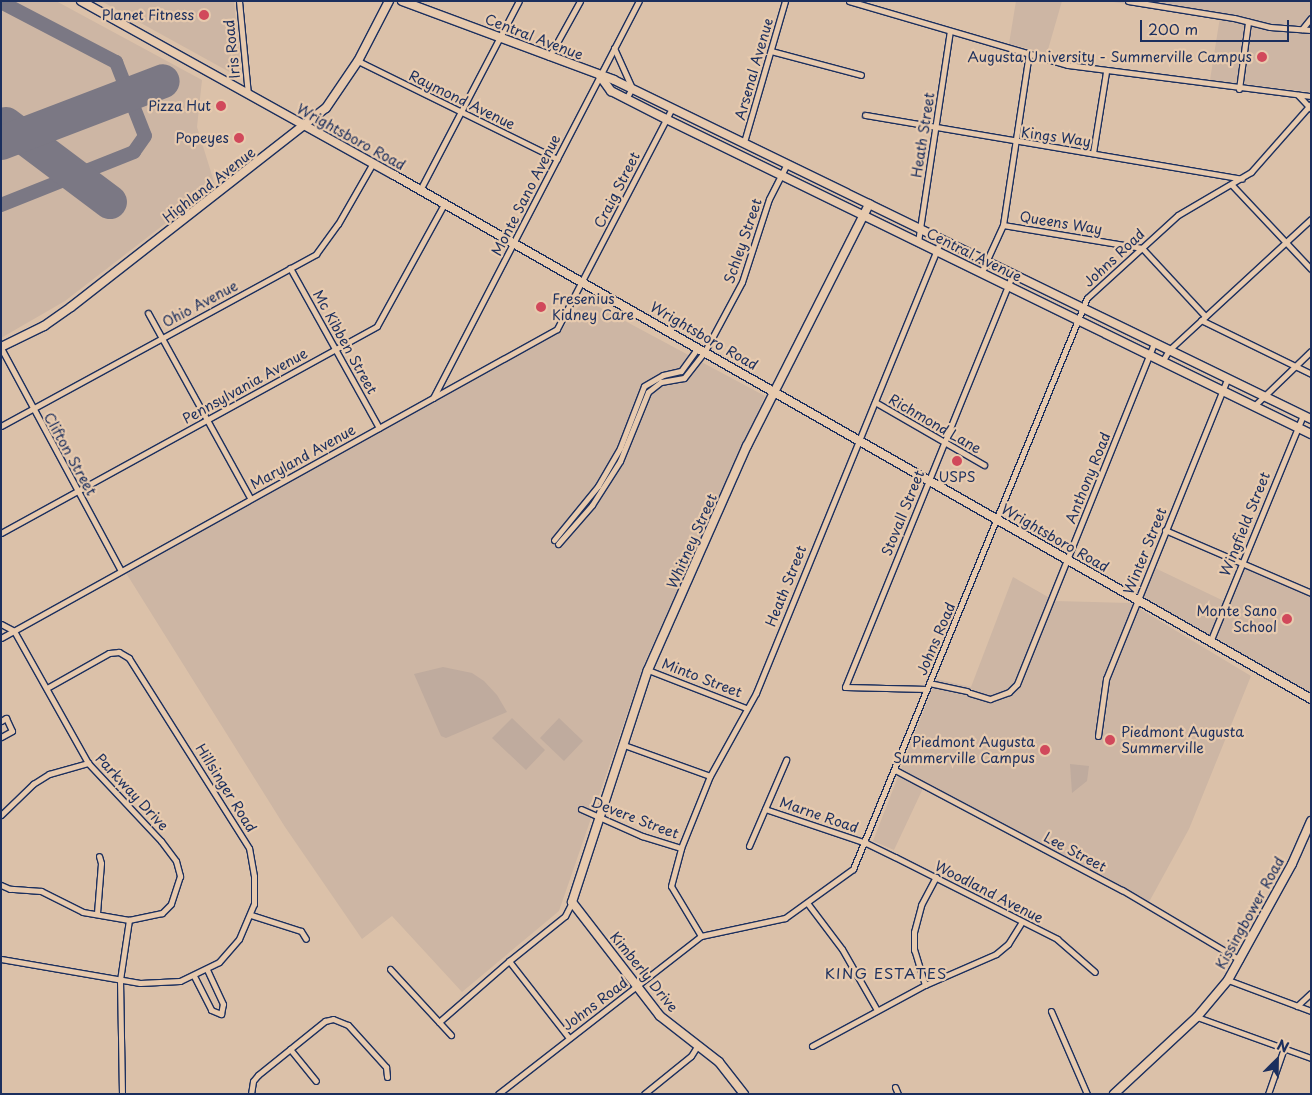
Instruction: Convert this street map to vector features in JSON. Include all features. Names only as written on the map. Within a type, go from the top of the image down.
[{"type":"main road","name":"Wrightsboro Road","points":[[81,1],[583,282],[1311,699]]},
{"type":"main road","name":"Highland Avenue","points":[[1,348],[44,326],[71,307],[305,126],[338,94],[358,61],[389,1]]},
{"type":"main road","name":"Central Avenue","points":[[402,1],[632,88],[941,239],[1013,272],[1083,309],[1307,417]]},
{"type":"main road","name":"Central Avenue","points":[[600,76],[611,91],[626,99],[1311,434]]},
{"type":"main road","name":"Whitney Street","points":[[572,902],[648,670],[774,391],[869,204]]},
{"type":"main road","name":"Kissingbower Road","points":[[1114,1094],[1197,1017],[1228,980],[1292,864],[1311,821]]},
{"type":"main road","name":"Kimberly Drive","points":[[572,902],[660,1016],[719,1062],[744,1094]]},
{"type":"street","name":"Iris Road","points":[[239,1],[248,94]]},
{"type":"street","points":[[420,190],[519,1]]},
{"type":"street","points":[[549,57],[580,1]]},
{"type":"street","name":"Monte Sano Avenue","points":[[433,399],[639,1]]},
{"type":"street","name":"Arsenal Avenue","points":[[744,142],[785,1]]},
{"type":"street","points":[[849,1],[1029,54],[1106,72],[1311,96]]},
{"type":"street","points":[[1128,1],[1270,27],[1311,30]]},
{"type":"street","points":[[1302,29],[1311,18]]},
{"type":"street","points":[[1239,89],[1248,22]]},
{"type":"street","name":"Heath Street","points":[[918,242],[950,31]]},
{"type":"street","points":[[614,48],[632,88],[626,99]]},
{"type":"street","points":[[771,52],[861,75]]},
{"type":"street","points":[[981,273],[1003,225],[1014,142],[1029,54]]},
{"type":"street","name":"Raymond Avenue","points":[[358,61],[557,159]]},
{"type":"street","points":[[1093,153],[1106,72]]},
{"type":"street","points":[[1298,95],[1310,106]]},
{"type":"street","name":"Johns Road","points":[[498,1094],[701,936],[785,918],[808,904],[853,869],[866,843],[928,686],[998,520],[1083,309],[1095,289],[1178,215],[1243,179],[1310,106]]},
{"type":"street","name":"Craig Street","points":[[583,282],[672,108]]},
{"type":"street","name":"Kings Way","points":[[866,116],[1243,179]]},
{"type":"street","name":"Ohio Avenue","points":[[1,426],[316,254],[327,241],[373,163]]},
{"type":"street","name":"Schley Street","points":[[701,350],[742,282],[769,199],[787,164]]},
{"type":"street","points":[[1232,185],[1311,269]]},
{"type":"street","name":"Pennsylvania Avenue","points":[[1,533],[377,326],[444,204]]},
{"type":"street","points":[[1162,362],[1169,350],[1311,219]]},
{"type":"street","name":"Queens Way","points":[[1003,225],[1142,248]]},
{"type":"street","name":"Heath Street","points":[[701,936],[671,886],[681,848],[710,776],[746,708],[875,402],[941,239]]},
{"type":"street","points":[[1142,248],[1203,318],[1311,374]]},
{"type":"street","name":"Mc Kibben Street","points":[[290,268],[337,349],[379,428]]},
{"type":"street","name":"Stovall Street","points":[[928,686],[845,687],[1013,272]]},
{"type":"street","name":"Maryland Avenue","points":[[1,638],[250,498],[557,330],[583,282]]},
{"type":"street","points":[[148,313],[250,498]]},
{"type":"street","name":"Anthony Road","points":[[928,686],[968,692],[990,699],[1009,692],[1017,684],[1154,343]]},
{"type":"street","name":"Clifton Street","points":[[1,348],[121,571]]},
{"type":"street","points":[[554,540],[598,486],[620,448],[644,386],[663,375],[681,371],[701,350]]},
{"type":"street","points":[[558,544],[592,505],[620,461],[648,392],[661,382],[684,378],[701,350]]},
{"type":"street","points":[[1254,406],[1311,351]]},
{"type":"street","name":"Winter Street","points":[[1098,736],[1104,684],[1227,379]]},
{"type":"street","name":"Richmond Lane","points":[[875,402],[984,465]]},
{"type":"street","name":"Wingfield Street","points":[[1210,642],[1298,428],[1307,417]]},
{"type":"street","points":[[1165,530],[1311,593]]},
{"type":"street","points":[[1,624],[14,631]]},
{"type":"street","name":"Parkway Drive","points":[[14,631],[88,763],[162,840],[176,861],[180,876],[171,904],[162,913],[129,920]]},
{"type":"street","name":"Hillsinger Road","points":[[1,959],[120,980],[164,984],[194,976],[207,970],[240,939],[251,915],[255,893],[249,848],[134,666],[119,652],[109,653],[47,688]]},
{"type":"street","name":"Minto Street","points":[[648,670],[746,708]]},
{"type":"street","points":[[1,721],[6,718],[12,731],[1,736]]},
{"type":"street","points":[[624,745],[710,776]]},
{"type":"street","points":[[749,846],[786,760]]},
{"type":"street","points":[[1,815],[33,784],[49,774],[88,763]]},
{"type":"street","name":"Lee Street","points":[[895,770],[1122,890],[1240,960]]},
{"type":"street","name":"Devere Street","points":[[581,808],[599,817],[681,848]]},
{"type":"street","name":"Marne Road","points":[[765,809],[866,843]]},
{"type":"street","name":"Woodland Avenue","points":[[866,843],[1057,939],[1095,972]]},
{"type":"street","points":[[96,913],[101,863],[99,856]]},
{"type":"street","points":[[925,985],[914,950],[914,932],[921,905],[936,877]]},
{"type":"street","points":[[1,885],[10,889],[41,891],[67,907],[129,920],[120,980],[122,1094]]},
{"type":"street","points":[[438,1022],[565,916],[572,902]]},
{"type":"street","points":[[808,904],[842,949],[877,1010]]},
{"type":"street","points":[[251,915],[301,931],[306,939]]},
{"type":"street","points":[[812,1046],[925,985],[996,954],[1008,944],[1022,922]]},
{"type":"street","points":[[509,961],[569,1038]]},
{"type":"street","points":[[390,969],[451,1035]]},
{"type":"street","points":[[194,976],[211,1010],[221,1014],[223,1004],[207,970]]},
{"type":"street","points":[[1228,980],[1311,1011]]},
{"type":"street","points":[[1297,1006],[1311,993]]},
{"type":"street","points":[[1052,1011],[1088,1094]]},
{"type":"street","points":[[1197,1017],[1311,1058]]},
{"type":"street","points":[[251,1094],[258,1075],[325,1021],[342,1021],[386,1067],[387,1077]]},
{"type":"street","points":[[644,1094],[691,1056],[698,1045]]},
{"type":"street","points":[[1268,1094],[1284,1048]]},
{"type":"street","points":[[290,1049],[316,1081]]},
{"type":"street","points":[[895,1087],[898,1094]]},
{"type":"shaded area","points":[[1,1],[56,1],[202,80],[197,127],[215,185],[65,301],[1,338]]},
{"type":"shaded area","points":[[101,1],[234,1],[241,70],[235,75]]},
{"type":"shaded area","name":"Augusta University - Summerville Campus","points":[[1016,1],[1062,1],[1047,53],[1009,44]]},
{"type":"shaded area","name":"Augusta University - Summerville Campus","points":[[1106,1],[1311,1],[1311,25],[1307,33],[1311,34],[1311,92],[1210,80],[1220,17]]},
{"type":"shaded area","points":[[584,299],[765,396],[645,662],[559,911],[462,992],[392,916],[362,939],[285,827],[126,573],[560,332]]},
{"type":"shaded area","points":[[1243,567],[1311,596],[1311,694],[1142,598],[1155,568],[1228,603]]},
{"type":"shaded area","name":"Piedmont Augusta Summerville","points":[[1013,577],[1055,601],[1130,603],[1251,676],[1189,829],[1149,902],[926,782],[894,850],[873,841],[936,679],[971,687]]},
{"type":"shaded area","points":[[443,667],[472,673],[484,681],[497,695],[507,712],[446,738],[441,736],[414,674]]},
{"type":"shaded area","points":[[512,718],[545,750],[526,770],[492,738]]},
{"type":"shaded area","points":[[559,718],[583,741],[564,761],[540,738]]},
{"type":"shaded area","points":[[1070,764],[1089,766],[1087,781],[1072,793]]},
{"type":"taxiway","points":[[1,2],[116,62],[145,136],[134,152],[1,205]]},
{"type":"runway","points":[[1,143],[163,81]]},
{"type":"runway","points":[[6,124],[110,202]]},
{"type":"place","name":"Planet Fitness","points":[[204,15]]},
{"type":"place","name":"Augusta University - Summerville Campus","points":[[1262,57]]},
{"type":"place","name":"Pizza Hut","points":[[221,106]]},
{"type":"place","name":"Popeyes","points":[[239,138]]},
{"type":"place","name":"Fresenius Kidney Care","points":[[541,307]]},
{"type":"place","name":"USPS","points":[[957,461]]},
{"type":"place","name":"Monte Sano School","points":[[1287,619]]},
{"type":"place","name":"Piedmont Augusta Summerville","points":[[1110,740]]},
{"type":"place","name":"Piedmont Augusta Summerville Campus","points":[[1045,750]]},
{"type":"district","name":"KING ESTATES","points":[[886,973]]}]
